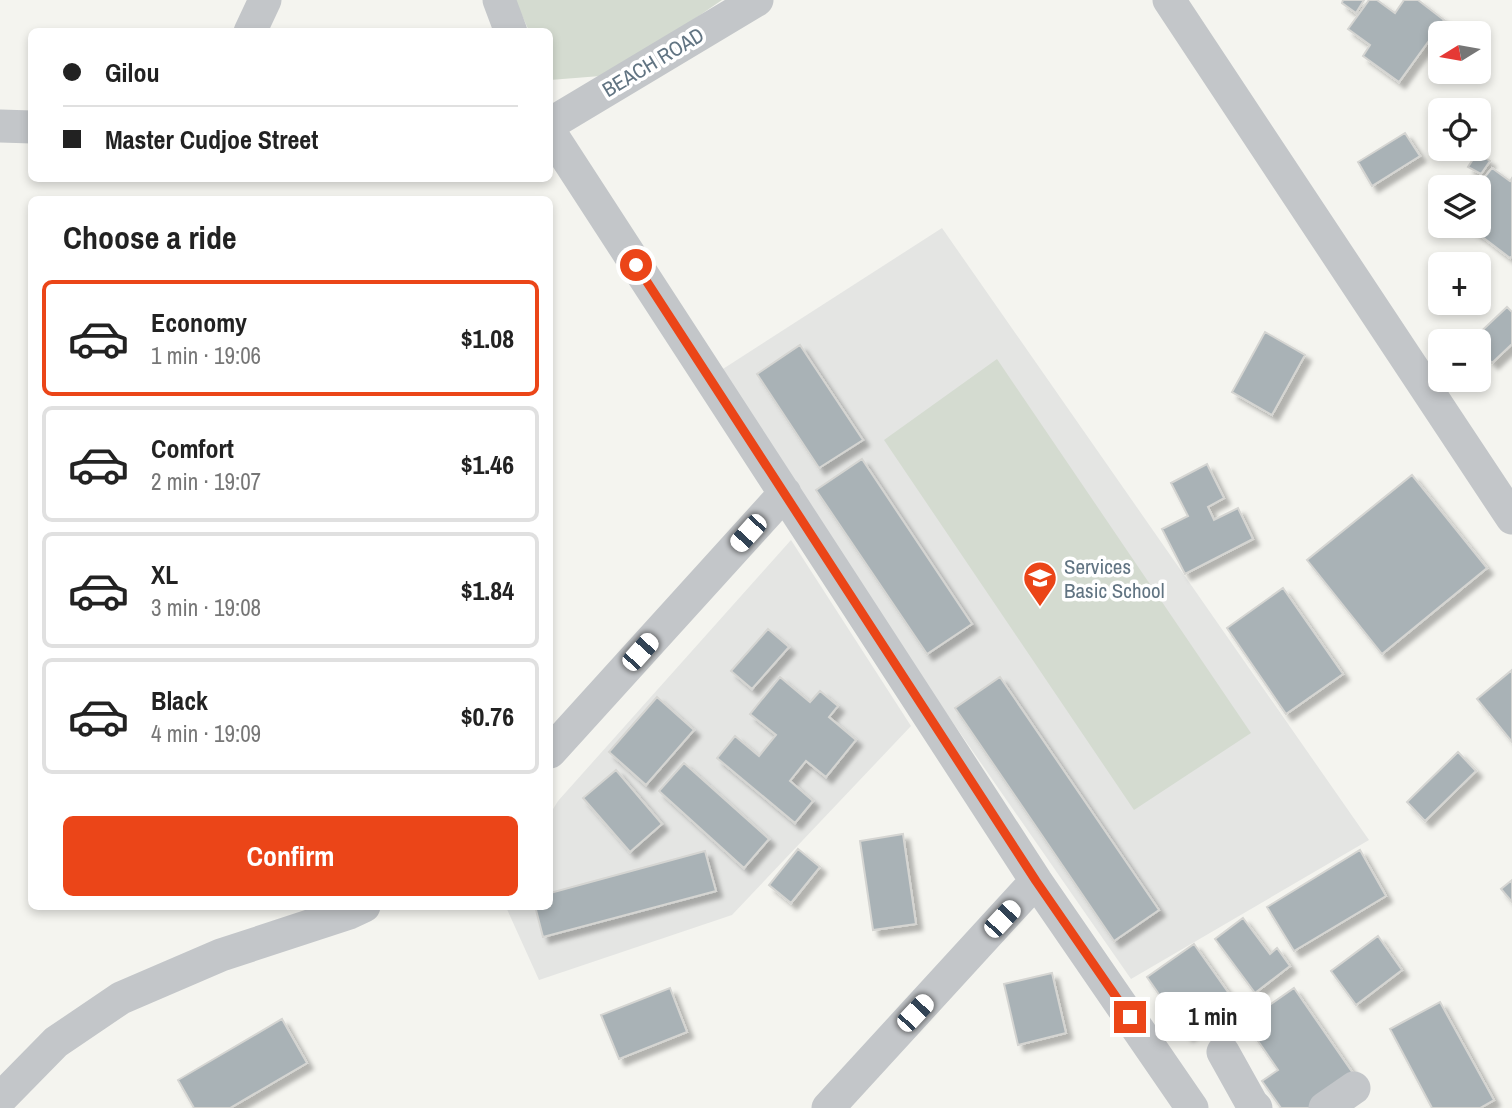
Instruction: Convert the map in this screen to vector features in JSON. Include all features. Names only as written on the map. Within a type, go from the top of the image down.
[{"type":"street","points":[[252,28],[265,0]]},
{"type":"street","points":[[499,0],[510,28]]},
{"type":"street","name":"BEACH ROAD","points":[[553,122],[757,0]]},
{"type":"street","points":[[1169,0],[1512,518]]},
{"type":"street","points":[[0,126],[28,127]]},
{"type":"street","points":[[553,137],[1036,881],[1192,1108]]},
{"type":"street","points":[[553,749],[785,493]]},
{"type":"street","points":[[828,1108],[1036,881]]},
{"type":"street","points":[[0,1099],[56,1041],[121,998],[221,955],[355,910]]},
{"type":"street","points":[[1223,1052],[1256,1108]]},
{"type":"street","points":[[1325,1108],[1354,1088]]},
{"type":"shaded area","points":[[515,0],[722,0],[613,75],[553,80],[553,28],[528,28]]},
{"type":"shaded area","name":"Services Basic School","points":[[942,228],[1369,840],[1131,979],[712,376]]},
{"type":"shaded area","points":[[997,359],[1251,733],[1134,810],[884,440]]},
{"type":"shaded area","points":[[791,540],[911,726],[732,915],[539,980],[507,910],[553,910],[553,809]]},
{"type":"building","points":[[1343,0],[1364,0],[1356,13],[1342,3]]},
{"type":"building","points":[[1369,0],[1377,0],[1395,13],[1404,0],[1418,0],[1444,20],[1428,21],[1428,42],[1399,82],[1363,56],[1370,45],[1348,29]]},
{"type":"building","points":[[1405,133],[1420,156],[1372,186],[1358,162]]},
{"type":"building","points":[[1472,161],[1490,161],[1481,174],[1468,167]]},
{"type":"building","points":[[1492,168],[1510,181],[1512,178],[1510,258],[1484,238],[1491,238],[1491,175],[1486,175]]},
{"type":"building","points":[[1507,307],[1512,312],[1512,344],[1492,363],[1491,329],[1484,329]]},
{"type":"building","points":[[1265,332],[1305,355],[1272,415],[1232,392]]},
{"type":"building","points":[[800,345],[863,440],[819,468],[757,374]]},
{"type":"building","points":[[862,459],[972,624],[927,654],[816,490]]},
{"type":"building","points":[[1207,464],[1224,498],[1208,507],[1214,520],[1238,508],[1253,539],[1185,574],[1162,529],[1188,516],[1171,483]]},
{"type":"building","points":[[1412,475],[1487,568],[1382,654],[1307,560]]},
{"type":"building","points":[[1283,588],[1343,674],[1286,714],[1227,628]]},
{"type":"building","points":[[768,629],[789,647],[752,689],[731,671]]},
{"type":"building","points":[[1512,670],[1512,742],[1477,699]]},
{"type":"building","points":[[780,677],[810,702],[820,691],[838,706],[829,717],[856,740],[826,777],[806,761],[790,781],[813,801],[795,823],[717,758],[735,736],[759,756],[776,735],[750,714]]},
{"type":"building","points":[[1000,677],[1159,910],[1114,941],[955,708]]},
{"type":"building","points":[[657,697],[694,730],[646,785],[609,752]]},
{"type":"building","points":[[1458,752],[1476,771],[1425,821],[1407,802]]},
{"type":"building","points":[[684,763],[769,839],[744,868],[659,791]]},
{"type":"building","points":[[616,770],[662,824],[630,852],[583,798]]},
{"type":"building","points":[[903,834],[916,924],[873,930],[860,841]]},
{"type":"building","points":[[798,849],[820,867],[791,903],[769,885]]},
{"type":"building","points":[[1360,850],[1386,896],[1294,951],[1267,907]]},
{"type":"building","points":[[705,851],[716,891],[543,937],[536,910],[553,910],[553,892]]},
{"type":"building","points":[[1512,880],[1512,902],[1501,889]]},
{"type":"building","points":[[1243,918],[1270,954],[1277,948],[1290,966],[1255,993],[1215,939]]},
{"type":"building","points":[[1378,936],[1402,970],[1356,1005],[1331,971]]},
{"type":"building","points":[[1194,944],[1235,1002],[1187,1035],[1147,977]]},
{"type":"building","points":[[1052,973],[1066,1033],[1018,1045],[1004,984]]},
{"type":"building","points":[[670,988],[687,1032],[619,1059],[601,1015]]},
{"type":"building","points":[[1294,988],[1357,1079],[1316,1108],[1281,1108],[1262,1081],[1278,1070],[1245,1022]]},
{"type":"building","points":[[1440,1002],[1494,1100],[1480,1108],[1432,1108],[1390,1029]]},
{"type":"building","points":[[282,1019],[307,1063],[230,1108],[194,1108],[178,1080]]},
{"type":"place","name":"Services Basic School","points":[[1040,608]]},
{"type":"route","points":[[636,265],[1036,881],[1130,1017]]}]
